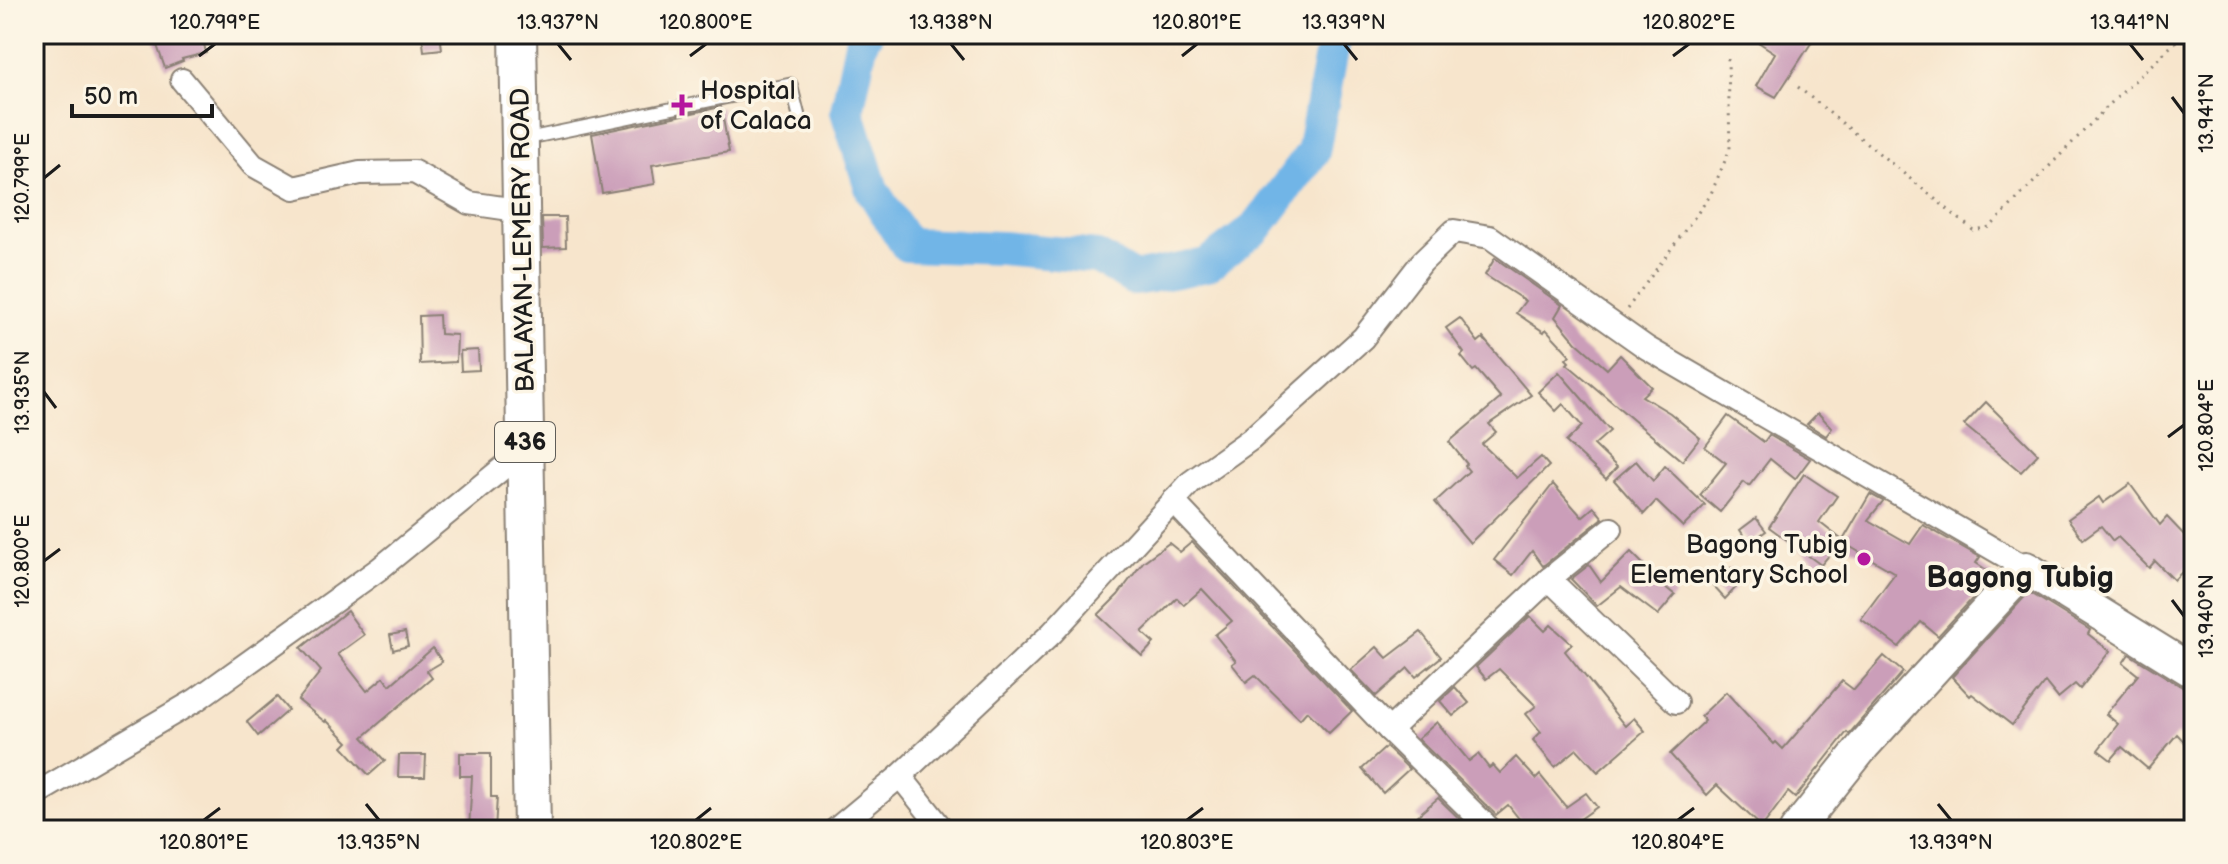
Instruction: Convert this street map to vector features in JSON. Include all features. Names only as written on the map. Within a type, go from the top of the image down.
[{"type":"main road","name":"BALAYAN-LEMERY ROAD","points":[[518,44],[532,830]]},
{"type":"street","points":[[182,80],[253,165],[294,188],[360,173],[414,172],[469,203],[523,211]]},
{"type":"street","points":[[835,830],[900,776],[1052,633],[1191,482],[1251,439],[1363,338],[1422,262],[1454,231],[1490,237],[1647,348],[2026,568],[2194,672]]},
{"type":"street","points":[[34,795],[196,700],[379,569],[525,450]]},
{"type":"street","points":[[1173,501],[1389,730],[1491,830]]},
{"type":"street","points":[[1389,730],[1549,579],[1611,529]]},
{"type":"street","points":[[1796,830],[1864,745],[2026,568]]},
{"type":"street","points":[[1549,579],[1676,702]]},
{"type":"street","points":[[900,776],[943,830]]},
{"type":"lane","points":[[521,140],[791,84],[799,116]]},
{"type":"path","points":[[1798,87],[1973,230],[1990,227],[2108,106],[2184,34]]},
{"type":"path","points":[[1615,325],[1710,196],[1730,149],[1728,59]]},
{"type":"building","points":[[153,34],[202,34],[206,53],[182,59],[165,68]]},
{"type":"building","points":[[422,34],[440,34],[442,49],[424,51]]},
{"type":"building","points":[[1746,34],[1817,34],[1776,97],[1756,86],[1775,53]]},
{"type":"building","name":"Hospital of Calaca","points":[[721,107],[729,152],[652,165],[655,184],[602,193],[592,134]]},
{"type":"building","points":[[542,217],[565,217],[566,247],[543,248]]},
{"type":"building","points":[[1495,258],[1562,305],[1555,317],[1576,342],[1607,369],[1620,355],[1652,387],[1642,396],[1670,413],[1700,438],[1682,461],[1567,364],[1566,359],[1570,355],[1546,329],[1544,332],[1516,313],[1525,301],[1485,275]]},
{"type":"building","points":[[439,315],[440,334],[457,335],[456,362],[420,364],[419,316]]},
{"type":"building","points":[[1460,318],[1478,342],[1483,338],[1531,395],[1489,424],[1496,432],[1482,444],[1517,478],[1541,457],[1549,466],[1470,543],[1435,502],[1469,471],[1449,442],[1501,398],[1461,356],[1464,353],[1446,328]]},
{"type":"building","points":[[478,350],[479,370],[461,371],[460,351]]},
{"type":"building","points":[[1559,372],[1610,431],[1594,445],[1617,467],[1606,479],[1566,442],[1582,426],[1563,404],[1556,411],[1538,392]]},
{"type":"building","points":[[1986,402],[2038,454],[2021,472],[1964,425]]},
{"type":"building","points":[[1818,413],[1832,428],[1826,436],[1807,424]]},
{"type":"building","points":[[1728,416],[1764,442],[1769,435],[1810,459],[1795,479],[1770,459],[1749,486],[1744,482],[1720,512],[1700,495],[1726,463],[1705,447]]},
{"type":"building","points":[[1636,461],[1653,481],[1665,466],[1705,505],[1683,527],[1656,501],[1644,514],[1614,480]]},
{"type":"building","points":[[1804,474],[1837,496],[1819,522],[1842,540],[1821,565],[1769,527]]},
{"type":"building","points":[[1553,484],[1582,517],[1594,507],[1603,518],[1543,566],[1532,551],[1513,575],[1494,560]]},
{"type":"building","points":[[2130,484],[2160,525],[2167,517],[2186,537],[2194,529],[2194,560],[2174,580],[2155,561],[2149,568],[2118,537],[2113,541],[2101,526],[2083,539],[2068,519],[2099,497],[2103,503]]},
{"type":"building","points":[[1870,494],[1883,501],[1868,520],[1910,544],[1923,525],[1980,557],[1976,563],[1994,575],[1938,636],[1921,622],[1899,647],[1861,619],[1895,573],[1842,542]]},
{"type":"building","points":[[1756,518],[1766,531],[1749,543],[1740,530]]},
{"type":"building","points":[[1192,542],[1352,711],[1329,733],[1307,711],[1300,719],[1255,675],[1246,682],[1232,664],[1236,661],[1215,635],[1232,621],[1202,589],[1184,605],[1177,598],[1142,632],[1154,643],[1142,656],[1098,615],[1143,562],[1169,543],[1180,552]]},
{"type":"building","points":[[1631,552],[1651,572],[1649,574],[1675,595],[1658,615],[1621,587],[1597,606],[1571,579],[1589,565],[1601,582]]},
{"type":"building","points":[[1731,568],[1743,580],[1725,599],[1713,586]]},
{"type":"building","points":[[2029,592],[2090,630],[2088,634],[2110,651],[2080,689],[2075,684],[2058,698],[2045,682],[2012,725],[1972,694],[1970,696],[1952,677]]},
{"type":"building","points":[[347,611],[364,635],[338,654],[367,691],[384,677],[390,685],[433,648],[442,662],[427,671],[432,678],[363,737],[385,761],[369,775],[343,747],[348,742],[326,720],[298,700],[321,671],[301,648]]},
{"type":"building","points":[[1530,616],[1545,631],[1551,625],[1572,644],[1565,651],[1625,726],[1634,718],[1645,731],[1598,772],[1577,749],[1555,767],[1533,740],[1541,732],[1526,714],[1536,706],[1499,669],[1486,679],[1476,667]]},
{"type":"building","points":[[405,632],[408,646],[393,650],[390,635]]},
{"type":"building","points":[[1421,632],[1441,657],[1416,677],[1408,668],[1376,696],[1351,670],[1377,647],[1387,658]]},
{"type":"building","points":[[2129,654],[2194,691],[2194,752],[2177,734],[2148,769],[2122,747],[2111,760],[2098,750],[2118,724],[2106,714],[2138,675],[2123,663]]},
{"type":"building","points":[[1884,656],[1903,672],[1849,734],[1847,732],[1795,798],[1788,792],[1762,827],[1717,785],[1707,795],[1670,754],[1705,721],[1701,716],[1726,692],[1774,744],[1776,742],[1783,749],[1842,681],[1854,690]]},
{"type":"building","points":[[1455,687],[1469,703],[1453,716],[1440,701]]},
{"type":"building","points":[[277,697],[288,710],[258,736],[247,722]]},
{"type":"building","points":[[1437,722],[1469,761],[1478,754],[1489,768],[1493,765],[1500,773],[1516,757],[1536,779],[1540,775],[1566,807],[1586,793],[1597,807],[1565,830],[1528,830],[1508,805],[1496,815],[1418,739]]},
{"type":"building","points":[[1386,747],[1409,769],[1383,793],[1362,769]]},
{"type":"building","points":[[460,753],[491,753],[491,797],[497,797],[495,830],[469,830],[472,776],[460,776]]},
{"type":"building","points":[[399,755],[426,755],[425,777],[398,777]]},
{"type":"building","points":[[1438,798],[1468,827],[1464,830],[1429,830],[1417,816]]},
{"type":"waterway","points":[[866,34],[862,39],[847,111],[872,190],[907,245],[1001,248],[1097,257],[1134,279],[1207,265],[1256,228],[1313,152],[1335,34]]},
{"type":"place","name":"Hospital of Calaca","points":[[682,105]]},
{"type":"place","name":"Bagong Tubig Elementary School","points":[[1864,559]]},
{"type":"district","name":"Bagong Tubig","points":[[2020,577]]}]
